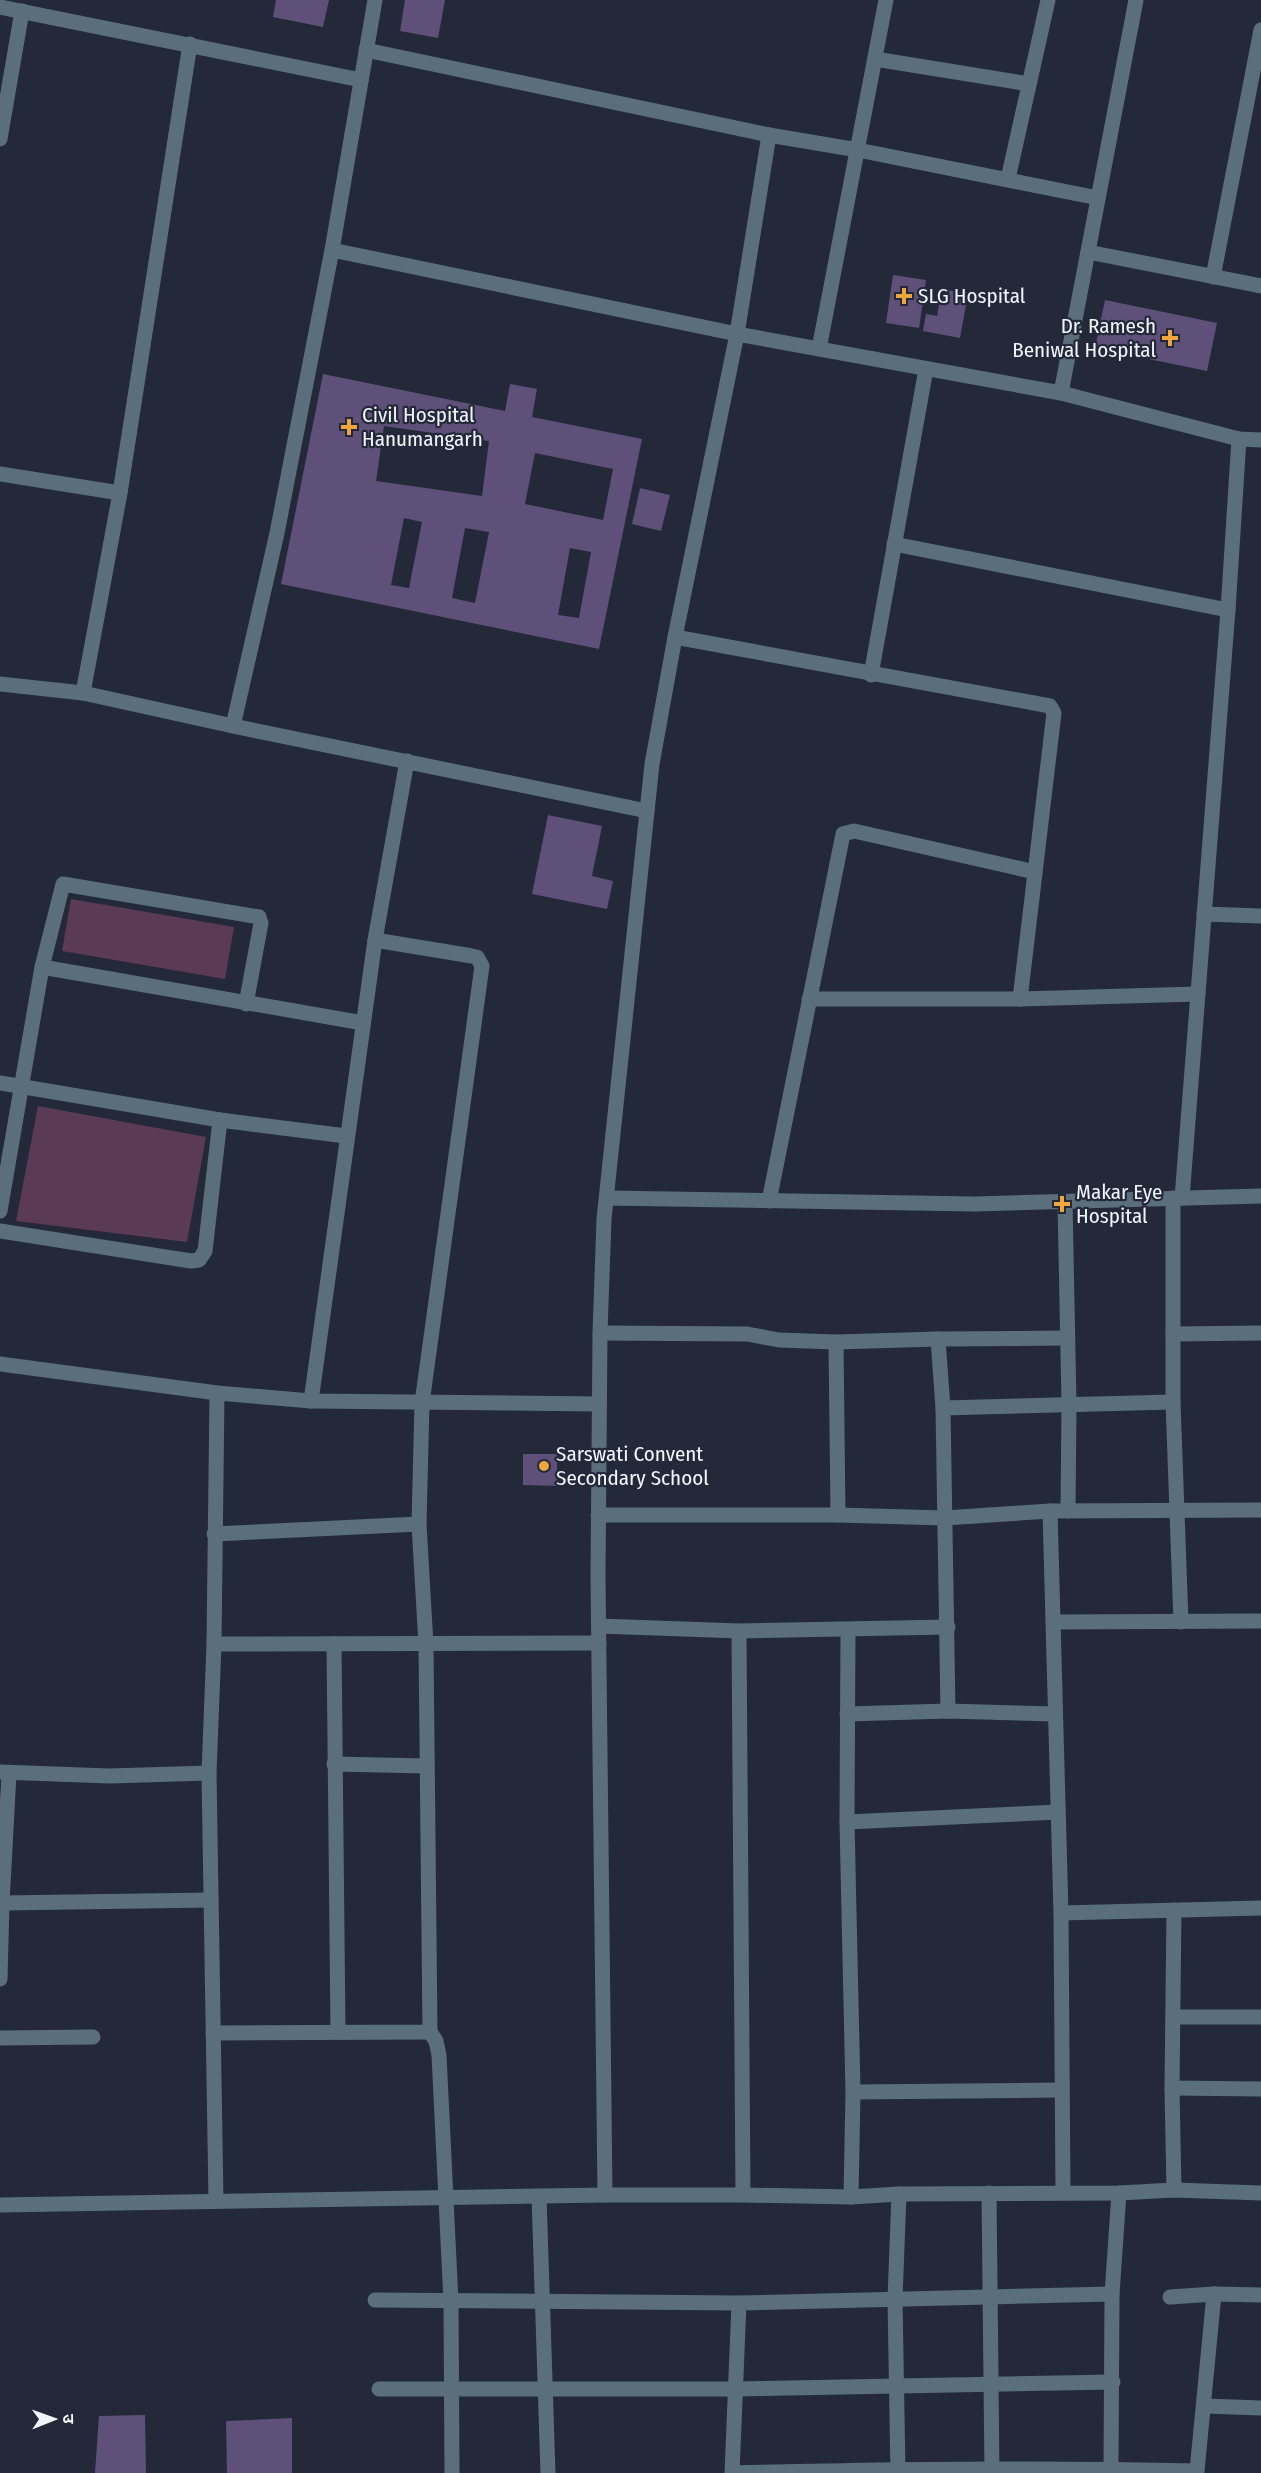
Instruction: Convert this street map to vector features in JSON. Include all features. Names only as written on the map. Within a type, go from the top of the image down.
[{"type":"street","points":[[233,726],[277,533],[332,250],[375,0]]},
{"type":"street","points":[[819,349],[886,0]]},
{"type":"street","points":[[1008,179],[1048,0]]},
{"type":"street","points":[[1061,393],[1136,0]]},
{"type":"street","points":[[0,7],[361,80]]},
{"type":"street","points":[[0,139],[22,11]]},
{"type":"street","points":[[1213,277],[1261,30]]},
{"type":"street","points":[[83,693],[120,493],[190,44]]},
{"type":"street","points":[[366,50],[770,135],[858,150],[1098,198]]},
{"type":"street","points":[[875,59],[1029,84]]},
{"type":"street","points":[[605,2195],[598,1515],[600,1333],[607,1198],[652,764],[675,637],[737,333],[770,135]]},
{"type":"street","points":[[332,250],[737,333],[1061,393],[1239,439],[1261,440]]},
{"type":"street","points":[[1088,252],[1261,286]]},
{"type":"street","points":[[871,675],[926,369]]},
{"type":"street","points":[[1181,1622],[1173,1402],[1177,1198],[1198,994],[1239,439]]},
{"type":"street","points":[[0,474],[120,493]]},
{"type":"street","points":[[894,544],[1228,610]]},
{"type":"street","points":[[675,637],[871,675],[1042,704],[1053,709],[1020,999]]},
{"type":"street","points":[[0,684],[83,693],[647,811]]},
{"type":"street","points":[[311,1401],[375,940],[406,761]]},
{"type":"street","points":[[770,1201],[841,839],[845,832],[854,831],[1035,872]]},
{"type":"street","points":[[0,1211],[42,967],[62,886],[66,884],[261,918],[246,1004]]},
{"type":"street","points":[[1204,914],[1261,916]]},
{"type":"street","points":[[375,940],[477,957],[482,966],[422,1403],[419,1524],[426,1645],[430,2032],[436,2041],[439,2055],[451,2302],[452,2473]]},
{"type":"street","points":[[42,967],[363,1023]]},
{"type":"street","points":[[809,999],[1020,999],[1198,994]]},
{"type":"street","points":[[0,1083],[220,1120],[346,1136]]},
{"type":"street","points":[[0,1230],[191,1261],[200,1260],[205,1251],[220,1120]]},
{"type":"street","points":[[607,1198],[975,1204],[1261,1196]]},
{"type":"street","points":[[1065,1202],[1069,1404],[1068,1511]]},
{"type":"street","points":[[600,1333],[747,1334],[779,1340],[836,1342],[1067,1338]]},
{"type":"street","points":[[1173,1334],[1261,1333]]},
{"type":"street","points":[[938,1339],[943,1408],[948,1711]]},
{"type":"street","points":[[836,1342],[838,1515]]},
{"type":"street","points":[[0,1364],[217,1393],[311,1401],[599,1404]]},
{"type":"street","points":[[216,2201],[209,1773],[214,1644],[217,1393]]},
{"type":"street","points":[[943,1408],[1173,1402]]},
{"type":"street","points":[[598,1515],[838,1515],[945,1518],[1050,1511],[1178,1512],[1261,1509]]},
{"type":"street","points":[[1050,1511],[1061,1913],[1063,2193]]},
{"type":"street","points":[[214,1534],[419,1524]]},
{"type":"street","points":[[1053,1622],[1261,1621]]},
{"type":"street","points":[[599,1626],[739,1631],[948,1627]]},
{"type":"street","points":[[848,1630],[847,1822],[853,2092],[851,2197]]},
{"type":"street","points":[[739,1631],[743,2195]]},
{"type":"street","points":[[214,1644],[426,1645],[599,1642]]},
{"type":"street","points":[[334,1644],[339,2032]]},
{"type":"street","points":[[848,1714],[948,1711],[1055,1714]]},
{"type":"street","points":[[334,1764],[427,1766]]},
{"type":"street","points":[[0,1979],[4,1773],[109,1776],[209,1773]]},
{"type":"street","points":[[847,1822],[1058,1812]]},
{"type":"street","points":[[2,1903],[211,1900]]},
{"type":"street","points":[[1061,1913],[1261,1908]]},
{"type":"street","points":[[1174,1910],[1172,2088],[1174,2190]]},
{"type":"street","points":[[1173,2018],[1261,2018]]},
{"type":"street","points":[[213,2033],[430,2032]]},
{"type":"street","points":[[0,2038],[93,2037]]},
{"type":"street","points":[[1172,2088],[1261,2089]]},
{"type":"street","points":[[853,2092],[1062,2090]]},
{"type":"street","points":[[0,2205],[605,2195],[851,2197],[899,2194],[1119,2193],[1174,2190],[1261,2193]]},
{"type":"street","points":[[989,2193],[992,2471]]},
{"type":"street","points":[[1112,2468],[1112,2294],[1119,2193]]},
{"type":"street","points":[[898,2471],[895,2299],[899,2194]]},
{"type":"street","points":[[539,2196],[548,2473]]},
{"type":"street","points":[[375,2300],[739,2303],[1112,2294]]},
{"type":"street","points":[[739,2303],[733,2473],[1112,2468],[1197,2472],[1214,2294]]},
{"type":"street","points":[[1170,2297],[1214,2294],[1261,2295]]},
{"type":"street","points":[[379,2389],[735,2389],[1113,2382]]},
{"type":"street","points":[[1205,2406],[1261,2408]]},
{"type":"shaded area","points":[[71,899],[234,927],[225,979],[62,951]]},
{"type":"shaded area","points":[[38,1106],[206,1137],[187,1242],[16,1221]]},
{"type":"building","points":[[276,0],[329,0],[323,27],[273,17]]},
{"type":"building","points":[[405,0],[445,0],[438,38],[400,31]]},
{"type":"building","points":[[893,275],[926,280],[919,328],[886,323]]},
{"type":"building","points":[[942,289],[968,294],[960,338],[923,331],[926,314],[937,316]]},
{"type":"building","points":[[1105,300],[1217,323],[1207,371],[1095,348]]},
{"type":"building","points":[[323,374],[505,411],[510,384],[537,389],[532,417],[642,439],[599,649],[281,584]],"holes":[[[384,426],[489,441],[482,496],[376,481]],[[535,453],[613,469],[603,520],[525,504]],[[404,518],[422,522],[409,588],[391,585]],[[465,528],[489,532],[475,603],[452,598]],[[570,548],[591,552],[579,618],[558,615]]]},
{"type":"building","points":[[640,488],[670,495],[661,531],[632,524]]},
{"type":"building","points":[[548,815],[602,826],[592,876],[613,881],[607,909],[532,894]]},
{"type":"building","points":[[523,1454],[557,1454],[557,1486],[523,1485]]},
{"type":"building","points":[[145,2415],[146,2473],[95,2473],[99,2416]]},
{"type":"building","points":[[292,2418],[292,2473],[227,2473],[226,2421]]},
{"type":"place","name":"SLG Hospital","points":[[904,296]]},
{"type":"place","name":"Dr. Ramesh Beniwal Hospital","points":[[1170,338]]},
{"type":"place","name":"Civil Hospital Hanumangarh","points":[[349,427]]},
{"type":"place","name":"Makar Eye Hospital","points":[[1062,1204]]},
{"type":"place","name":"Sarswati Convent Secondary School","points":[[544,1466]]}]
